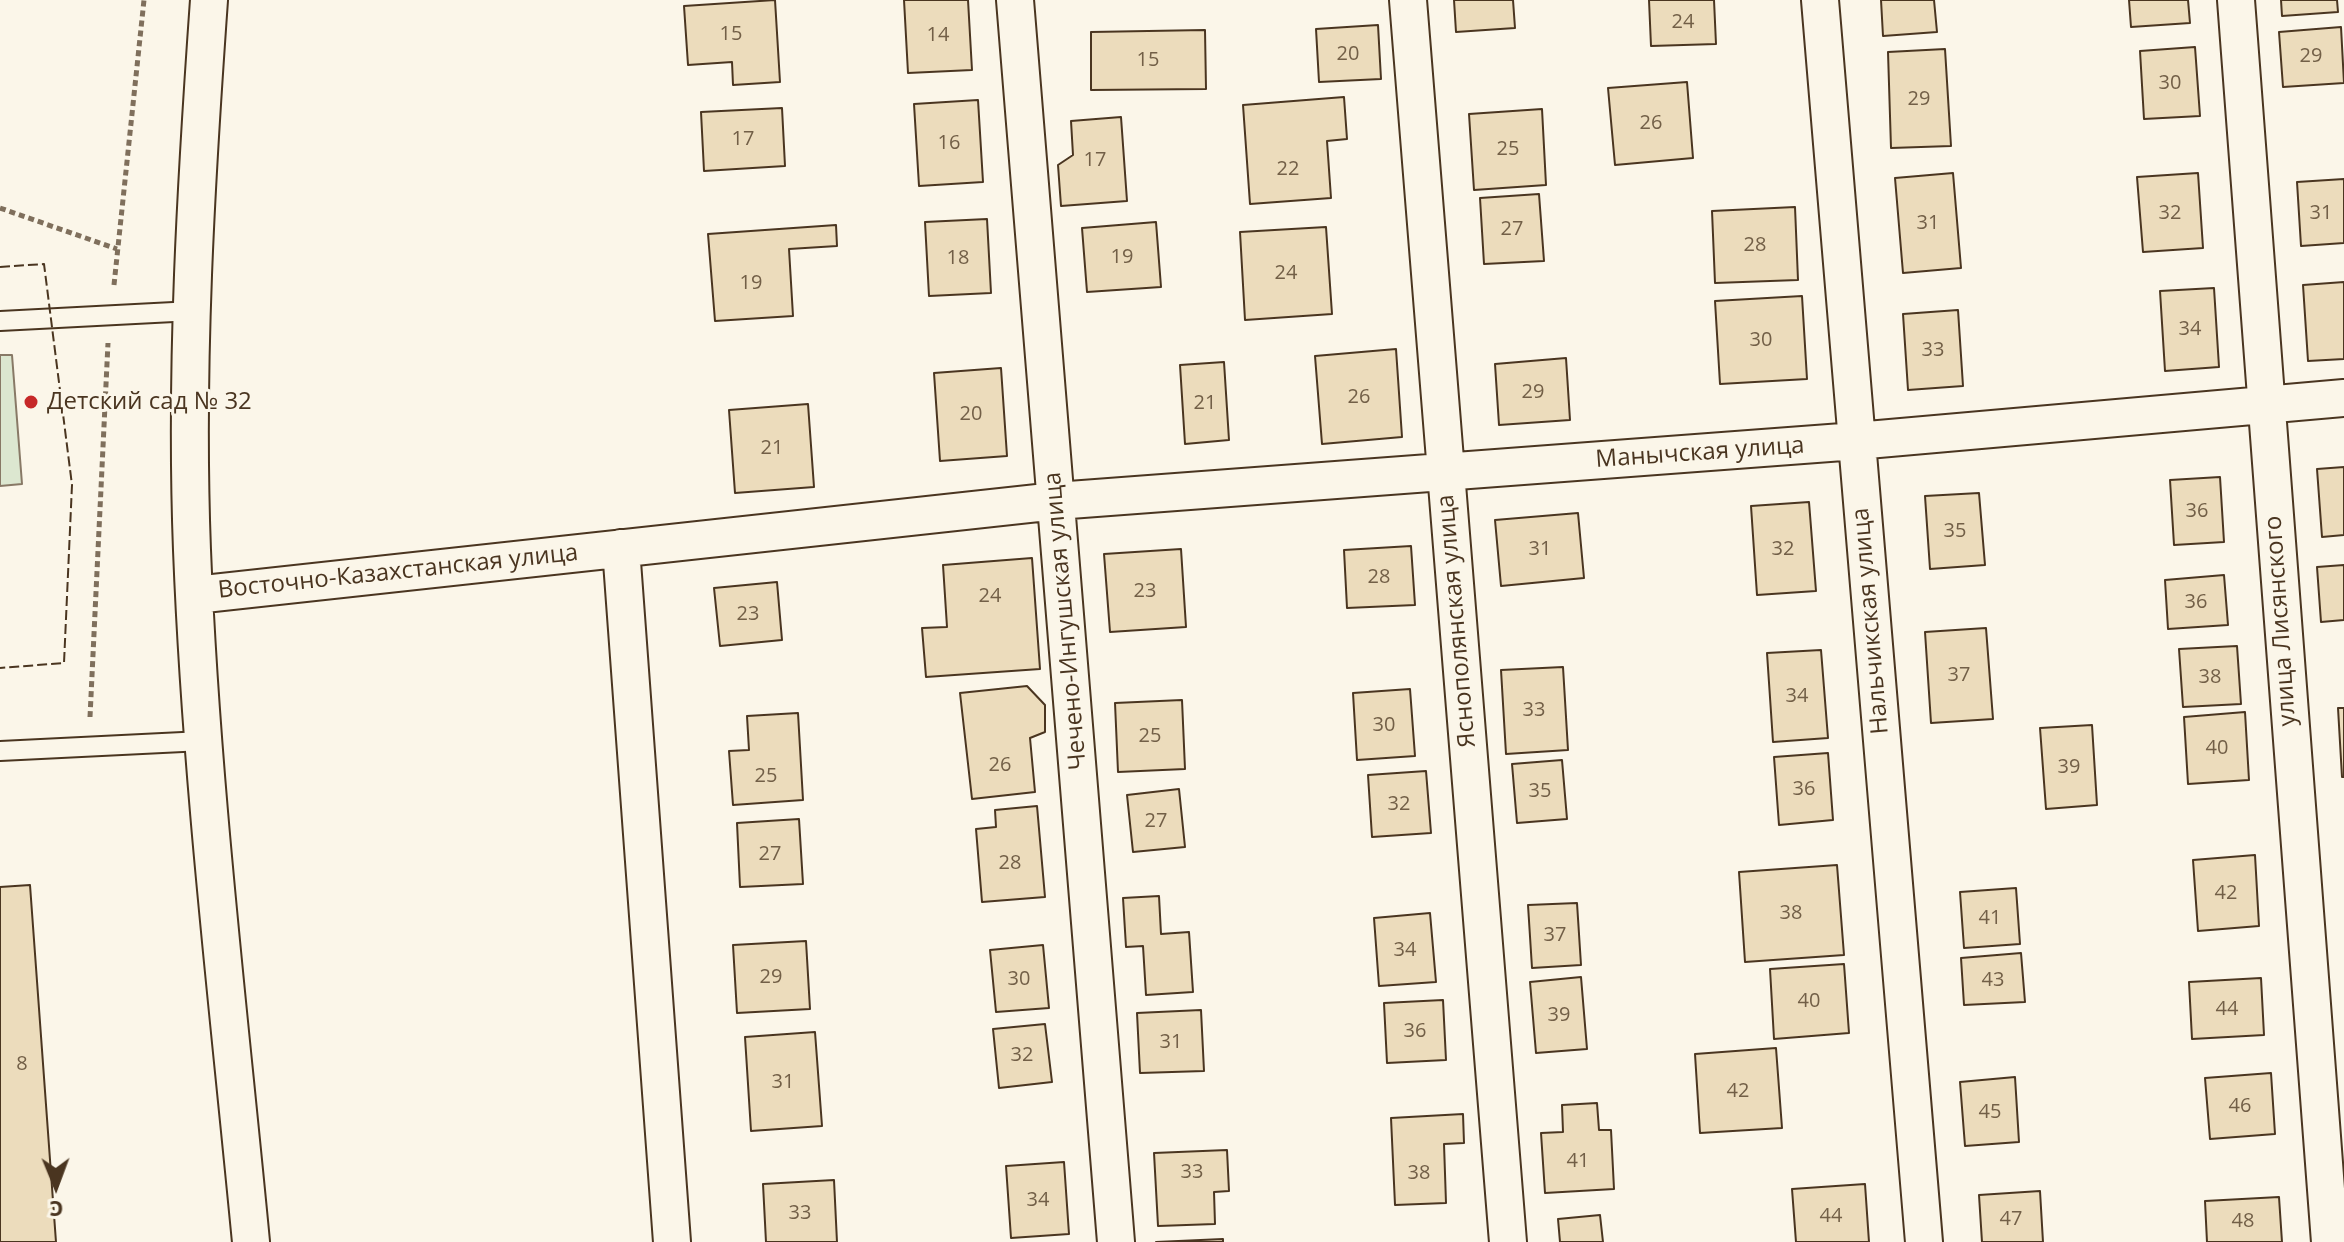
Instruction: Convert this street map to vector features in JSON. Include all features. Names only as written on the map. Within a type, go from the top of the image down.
[{"type":"street","points":[[195,595],[194,216],[209,0]]},
{"type":"street","name":"Чечено-Ингушская улица","points":[[1015,0],[1116,1242]]},
{"type":"street","name":"Яснополянская улица","points":[[1408,0],[1508,1242]]},
{"type":"street","name":"Нальчикская улица","points":[[1820,0],[1924,1242]]},
{"type":"street","name":"улица Лисянского","points":[[2236,0],[2264,403],[2330,1242]]},
{"type":"street","name":"Манычская улица","points":[[1056,501],[1856,441],[2344,398]]},
{"type":"street","name":"Восточно-Казахстанская улица","points":[[251,1242],[203,741],[195,595],[1056,501]]},
{"type":"street","points":[[621,548],[672,1242]]},
{"type":"lane","points":[[0,321],[193,311]]},
{"type":"lane","points":[[0,751],[203,741]]},
{"type":"path","points":[[90,745],[110,317],[144,0]]},
{"type":"path","points":[[0,208],[117,249]]},
{"type":"green space","points":[[0,355],[12,355],[22,484],[0,486]]},
{"type":"building","points":[[775,0],[780,82],[733,85],[732,62],[688,65],[684,6]]},
{"type":"building","points":[[904,0],[968,0],[972,70],[908,73]]},
{"type":"building","points":[[1454,0],[1513,0],[1515,28],[1456,32]]},
{"type":"building","points":[[1649,0],[1714,0],[1716,44],[1651,46]]},
{"type":"building","points":[[1881,0],[1934,0],[1937,32],[1883,36]]},
{"type":"building","points":[[2129,0],[2188,0],[2190,23],[2131,27]]},
{"type":"building","points":[[2281,0],[2337,0],[2338,12],[2282,16]]},
{"type":"building","points":[[1378,25],[1381,79],[1319,82],[1316,29]]},
{"type":"building","points":[[2341,27],[2344,83],[2283,87],[2279,32]]},
{"type":"building","points":[[1205,30],[1206,89],[1091,90],[1091,32]]},
{"type":"building","points":[[2195,47],[2200,116],[2144,119],[2140,51]]},
{"type":"building","points":[[1945,49],[1951,146],[1891,148],[1888,52]]},
{"type":"building","points":[[1687,82],[1693,158],[1615,165],[1608,88]]},
{"type":"building","points":[[1344,97],[1347,139],[1327,141],[1331,198],[1250,204],[1243,105]]},
{"type":"building","points":[[978,100],[983,182],[919,186],[914,104]]},
{"type":"building","points":[[782,108],[785,166],[704,171],[701,112]]},
{"type":"building","points":[[1542,109],[1546,185],[1474,190],[1469,114]]},
{"type":"building","points":[[1121,117],[1127,201],[1061,206],[1058,165],[1073,155],[1071,121]]},
{"type":"building","points":[[1953,173],[1961,268],[1903,273],[1895,178]]},
{"type":"building","points":[[2198,173],[2203,248],[2143,252],[2137,177]]},
{"type":"building","points":[[2344,179],[2344,243],[2301,246],[2297,182]]},
{"type":"building","points":[[1539,194],[1544,261],[1484,264],[1480,198]]},
{"type":"building","points":[[1795,207],[1798,280],[1715,283],[1712,211]]},
{"type":"building","points":[[987,219],[991,293],[929,296],[925,222]]},
{"type":"building","points":[[1156,222],[1161,287],[1087,292],[1082,228]]},
{"type":"building","points":[[836,225],[837,246],[789,249],[793,316],[715,321],[708,234]]},
{"type":"building","points":[[1326,227],[1332,314],[1245,320],[1240,232]]},
{"type":"building","points":[[2344,282],[2344,359],[2308,361],[2303,285]]},
{"type":"building","points":[[2214,288],[2219,367],[2165,371],[2160,291]]},
{"type":"building","points":[[1802,296],[1807,379],[1720,384],[1715,301]]},
{"type":"building","points":[[1958,310],[1963,386],[1908,390],[1903,314]]},
{"type":"building","points":[[1396,349],[1402,437],[1322,444],[1315,356]]},
{"type":"building","points":[[1566,358],[1570,420],[1499,425],[1495,364]]},
{"type":"building","points":[[1224,362],[1229,440],[1185,444],[1180,365]]},
{"type":"building","points":[[1001,368],[1007,456],[940,461],[934,373]]},
{"type":"building","points":[[808,404],[814,487],[735,493],[729,410]]},
{"type":"building","points":[[2344,467],[2344,535],[2322,537],[2317,469]]},
{"type":"building","points":[[2220,477],[2224,542],[2174,545],[2170,480]]},
{"type":"building","points":[[1979,493],[1985,565],[1930,569],[1925,496]]},
{"type":"building","points":[[1809,502],[1816,591],[1757,595],[1751,506]]},
{"type":"building","points":[[1578,513],[1584,578],[1501,586],[1495,520]]},
{"type":"building","points":[[1411,546],[1415,605],[1347,608],[1344,550]]},
{"type":"building","points":[[1181,549],[1186,627],[1110,632],[1104,554]]},
{"type":"building","points":[[1032,558],[1040,669],[926,677],[922,628],[947,627],[943,565]]},
{"type":"building","points":[[2344,565],[2344,620],[2321,622],[2317,567]]},
{"type":"building","points":[[2224,575],[2228,625],[2168,629],[2165,580]]},
{"type":"building","points":[[777,582],[782,640],[720,646],[714,588]]},
{"type":"building","points":[[1986,628],[1993,719],[1931,723],[1925,632]]},
{"type":"building","points":[[2237,646],[2241,704],[2183,707],[2179,649]]},
{"type":"building","points":[[1821,650],[1828,738],[1773,742],[1767,653]]},
{"type":"building","points":[[1563,667],[1568,750],[1506,754],[1501,670]]},
{"type":"building","points":[[1027,686],[1045,705],[1045,732],[1030,738],[1035,792],[972,799],[960,693]]},
{"type":"building","points":[[1410,689],[1415,756],[1357,760],[1353,693]]},
{"type":"building","points":[[1182,700],[1185,769],[1118,772],[1115,703]]},
{"type":"building","points":[[2338,708],[2344,708],[2344,777],[2342,777]]},
{"type":"building","points":[[2245,712],[2249,780],[2188,784],[2184,717]]},
{"type":"building","points":[[798,713],[803,800],[733,805],[729,751],[749,750],[747,716]]},
{"type":"building","points":[[2092,725],[2097,805],[2046,809],[2040,728]]},
{"type":"building","points":[[1828,753],[1833,820],[1779,825],[1774,757]]},
{"type":"building","points":[[1562,760],[1567,819],[1517,823],[1512,764]]},
{"type":"building","points":[[1426,771],[1431,833],[1372,837],[1368,775]]},
{"type":"building","points":[[1179,789],[1185,847],[1133,852],[1127,795]]},
{"type":"building","points":[[1037,806],[1045,897],[982,902],[976,829],[996,827],[995,810]]},
{"type":"building","points":[[799,819],[803,884],[740,887],[737,823]]},
{"type":"building","points":[[2255,855],[2259,926],[2198,931],[2193,860]]},
{"type":"building","points":[[1837,865],[1844,955],[1745,962],[1739,872]]},
{"type":"building","points":[[30,885],[56,1242],[0,1242],[0,887]]},
{"type":"building","points":[[2016,888],[2020,944],[1964,948],[1960,892]]},
{"type":"building","points":[[1159,896],[1161,934],[1189,932],[1193,992],[1146,995],[1143,946],[1126,947],[1123,898]]},
{"type":"building","points":[[1577,903],[1581,965],[1532,968],[1528,905]]},
{"type":"building","points":[[1430,913],[1436,982],[1379,986],[1374,918]]},
{"type":"building","points":[[806,941],[810,1009],[737,1013],[733,945]]},
{"type":"building","points":[[1043,945],[1049,1008],[996,1012],[990,950]]},
{"type":"building","points":[[2021,953],[2025,1002],[1964,1005],[1961,958]]},
{"type":"building","points":[[1844,964],[1849,1033],[1774,1039],[1770,969]]},
{"type":"building","points":[[1581,977],[1587,1049],[1536,1053],[1530,982]]},
{"type":"building","points":[[2261,978],[2264,1035],[2192,1039],[2189,982]]},
{"type":"building","points":[[1443,1000],[1446,1060],[1387,1063],[1384,1003]]},
{"type":"building","points":[[1201,1010],[1204,1071],[1140,1073],[1137,1013]]},
{"type":"building","points":[[1045,1024],[1052,1082],[999,1088],[993,1029]]},
{"type":"building","points":[[815,1032],[822,1126],[751,1131],[745,1037]]},
{"type":"building","points":[[1776,1048],[1782,1128],[1700,1133],[1695,1054]]},
{"type":"building","points":[[2271,1073],[2275,1134],[2210,1139],[2205,1078]]},
{"type":"building","points":[[2015,1077],[2019,1142],[1965,1146],[1960,1082]]},
{"type":"building","points":[[1597,1103],[1599,1130],[1611,1130],[1614,1189],[1545,1193],[1541,1133],[1563,1132],[1562,1105]]},
{"type":"building","points":[[1463,1114],[1464,1143],[1444,1144],[1446,1203],[1395,1205],[1391,1118]]},
{"type":"building","points":[[1227,1150],[1229,1191],[1214,1192],[1215,1224],[1158,1226],[1154,1153]]},
{"type":"building","points":[[1064,1162],[1069,1234],[1011,1238],[1006,1166]]},
{"type":"building","points":[[834,1180],[837,1242],[766,1242],[763,1184]]},
{"type":"building","points":[[1865,1184],[1869,1242],[1796,1242],[1792,1189]]},
{"type":"building","points":[[2040,1191],[2043,1242],[1982,1242],[1979,1195]]},
{"type":"building","points":[[2279,1197],[2282,1242],[2207,1242],[2205,1201]]},
{"type":"building","points":[[1600,1215],[1603,1242],[1560,1242],[1558,1219]]},
{"type":"building","points":[[1223,1239],[1223,1242],[1156,1242]]},
{"type":"fence","points":[[0,267],[44,264],[72,485],[64,663],[0,668]]},
{"type":"place","name":"Детский сад № 32","points":[[31,402]]}]
